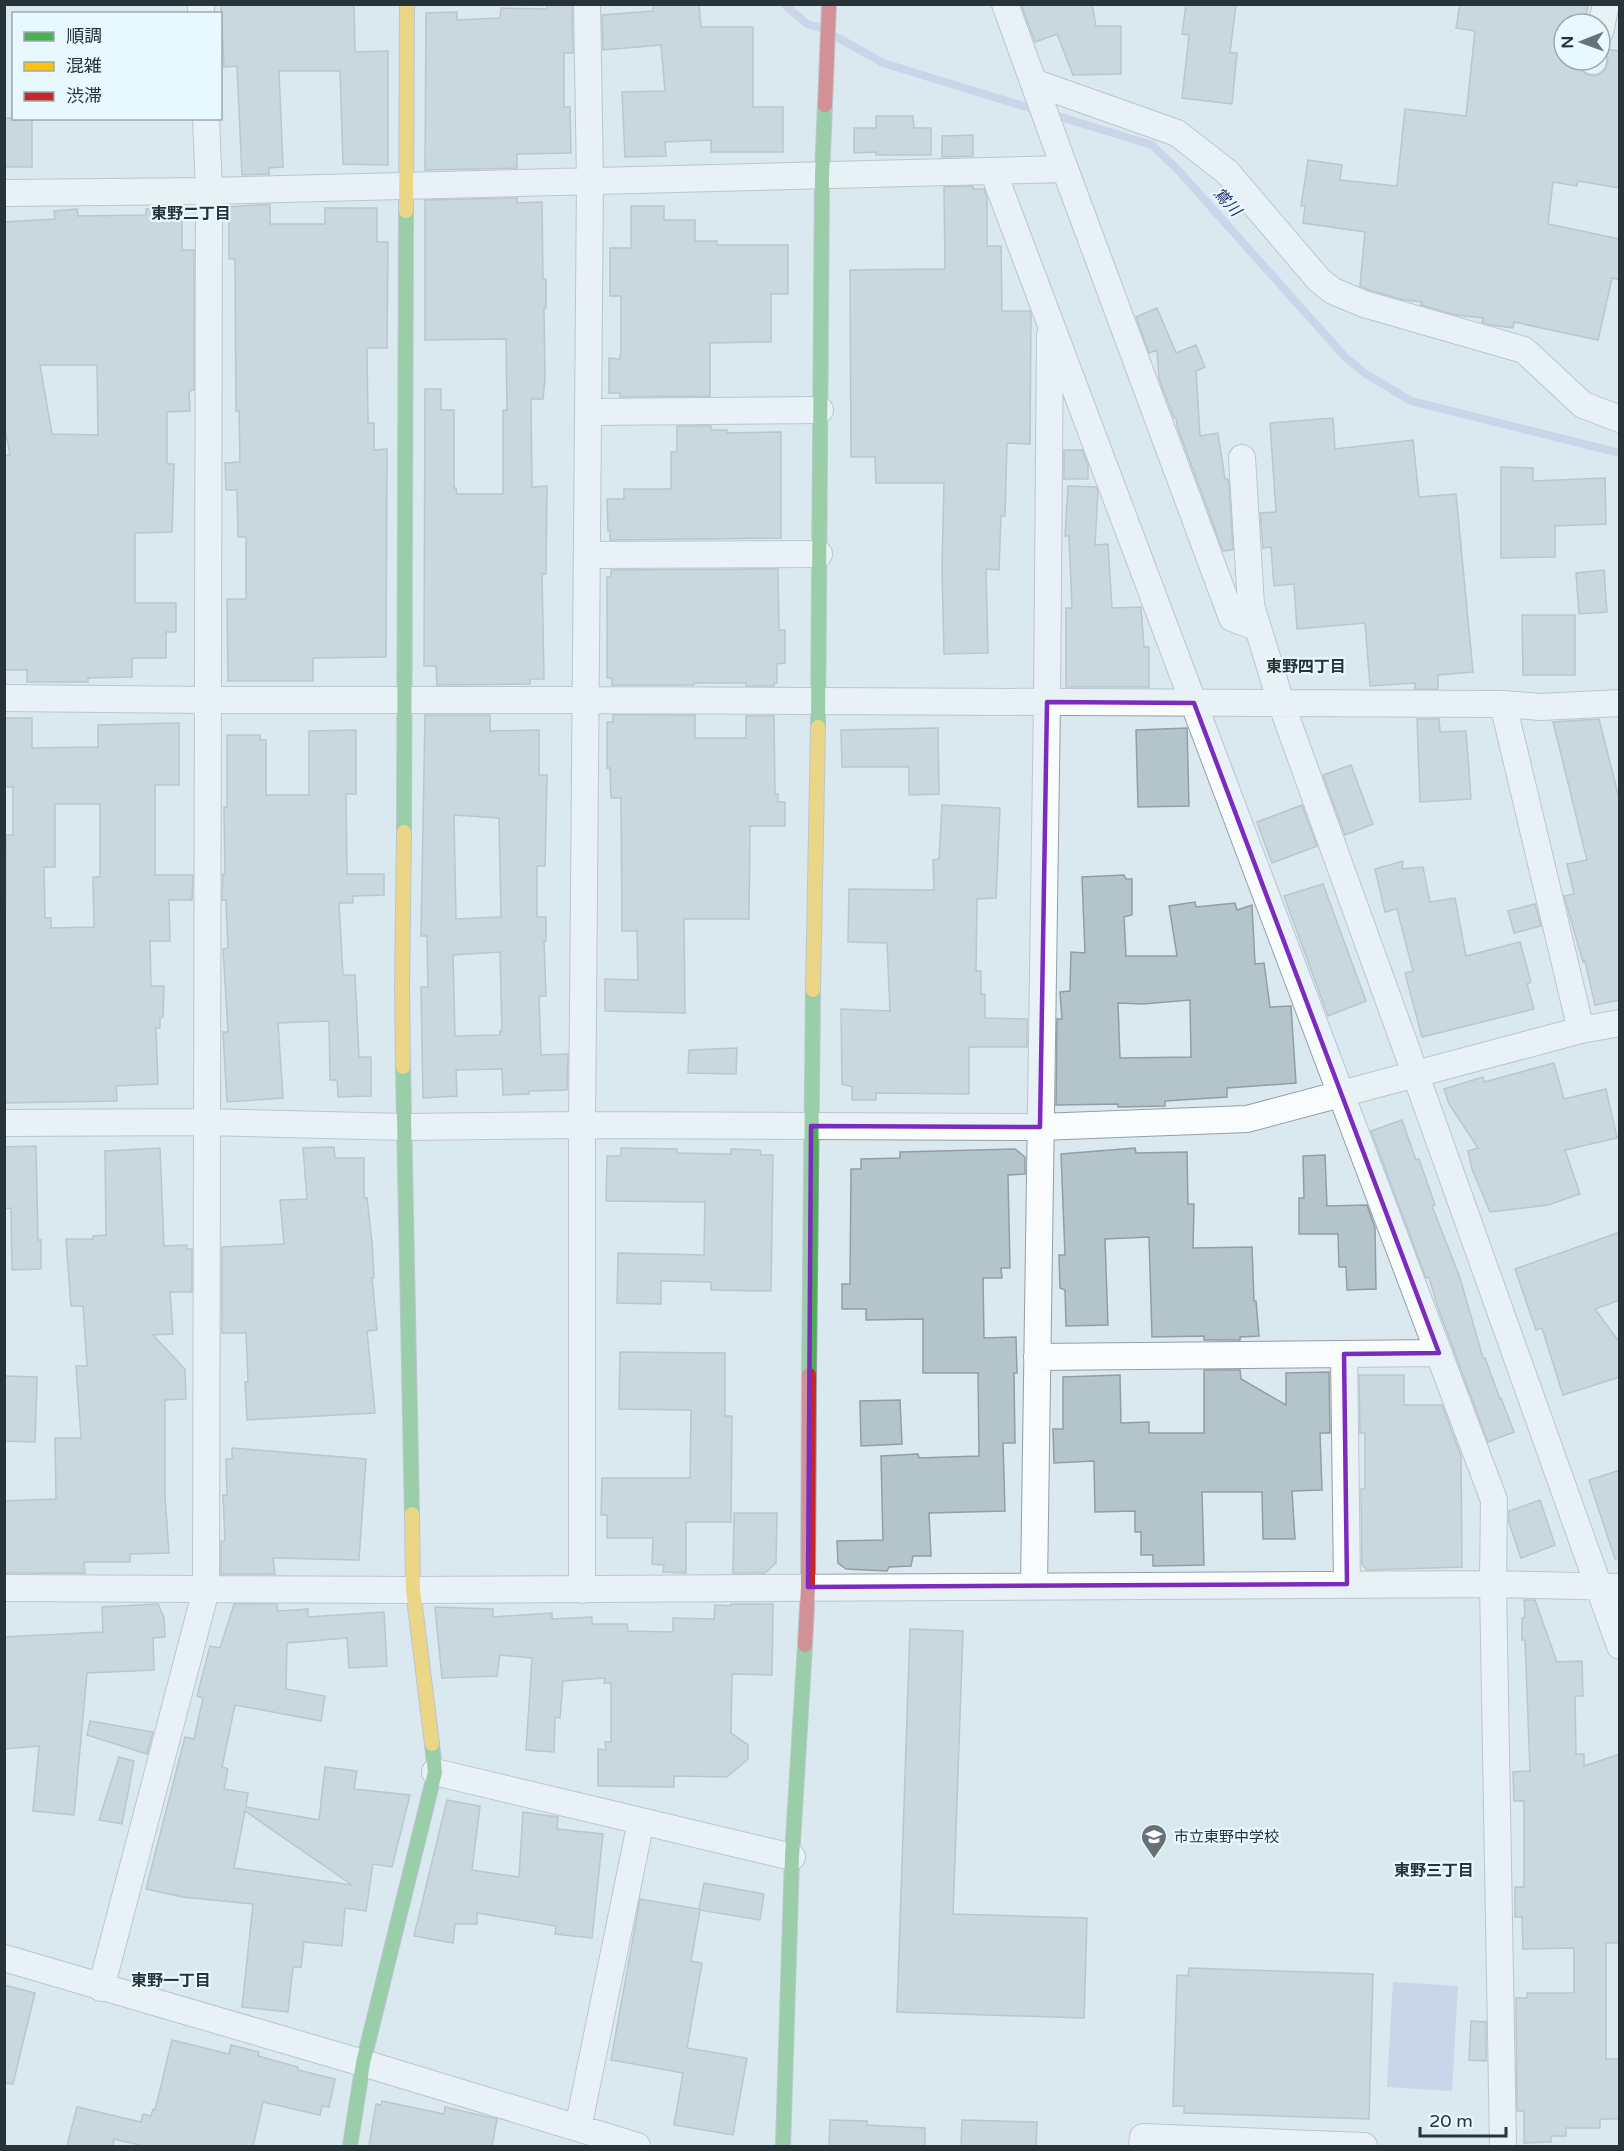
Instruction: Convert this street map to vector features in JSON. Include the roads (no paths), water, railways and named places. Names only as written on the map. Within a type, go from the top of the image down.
[{"type":"street","points":[[350,2146],[363,2063],[435,1772],[413,1590],[402,987],[407,4]]},
{"type":"street","points":[[582,1590],[582,1125],[591,181],[587,4]]},
{"type":"street","points":[[783,2146],[792,1857],[808,1587],[822,175],[829,4]]},
{"type":"street","points":[[1005,4],[1232,618],[1258,628]]},
{"type":"street","points":[[1033,82],[1177,133],[1227,172],[1319,280],[1333,291],[1364,304],[1524,350],[1583,405],[1620,419]]},
{"type":"street","points":[[100,1988],[206,1590],[209,700],[206,120]]},
{"type":"street","points":[[4,193],[208,191],[1065,169]]},
{"type":"street","points":[[993,171],[1051,319],[1494,1500],[1493,1584],[1503,2146]]},
{"type":"street","points":[[1034,1585],[1051,319]]},
{"type":"street","points":[[589,412],[820,410]]},
{"type":"street","points":[[1242,458],[1251,605],[1281,704],[1415,1073],[1609,1586],[1620,1646]]},
{"type":"street","points":[[588,555],[819,554]]},
{"type":"street","points":[[4,698],[1503,704],[1541,707],[1620,703]]},
{"type":"street","points":[[1503,704],[1581,1030]]},
{"type":"street","points":[[4,1123],[206,1122],[405,1127],[582,1125],[1040,1127],[1247,1119],[1581,1030],[1620,1023]]},
{"type":"street","points":[[1037,1357],[1439,1353]]},
{"type":"street","points":[[1344,1354],[1347,1584]]},
{"type":"street","points":[[4,1588],[582,1590],[1034,1585],[1609,1586]]},
{"type":"street","points":[[435,1772],[792,1857]]},
{"type":"street","points":[[578,2128],[641,1821]]},
{"type":"street","points":[[4,1958],[637,2146]]},
{"type":"street","points":[[1142,2146],[1143,2137],[1364,2146]]},
{"type":"water","points":[[1393,1982],[1458,1986],[1452,2091],[1387,2087]]},
{"type":"waterway","name":"鴬川","points":[[784,4],[807,24],[821,28]]},
{"type":"waterway","name":"鴬川","points":[[835,36],[883,63],[1039,111]]},
{"type":"waterway","name":"鴬川","points":[[1051,114],[1152,145],[1177,169],[1346,358],[1366,374],[1411,401],[1620,453]]},
{"type":"place","name":"市立東野中学校","points":[[1154,1860]]},
{"type":"district","name":"東野二丁目","points":[[191,214]]},
{"type":"district","name":"東野四丁目","points":[[1306,667]]},
{"type":"district","name":"東野三丁目","points":[[1434,1871]]},
{"type":"district","name":"東野一丁目","points":[[171,1981]]}]
